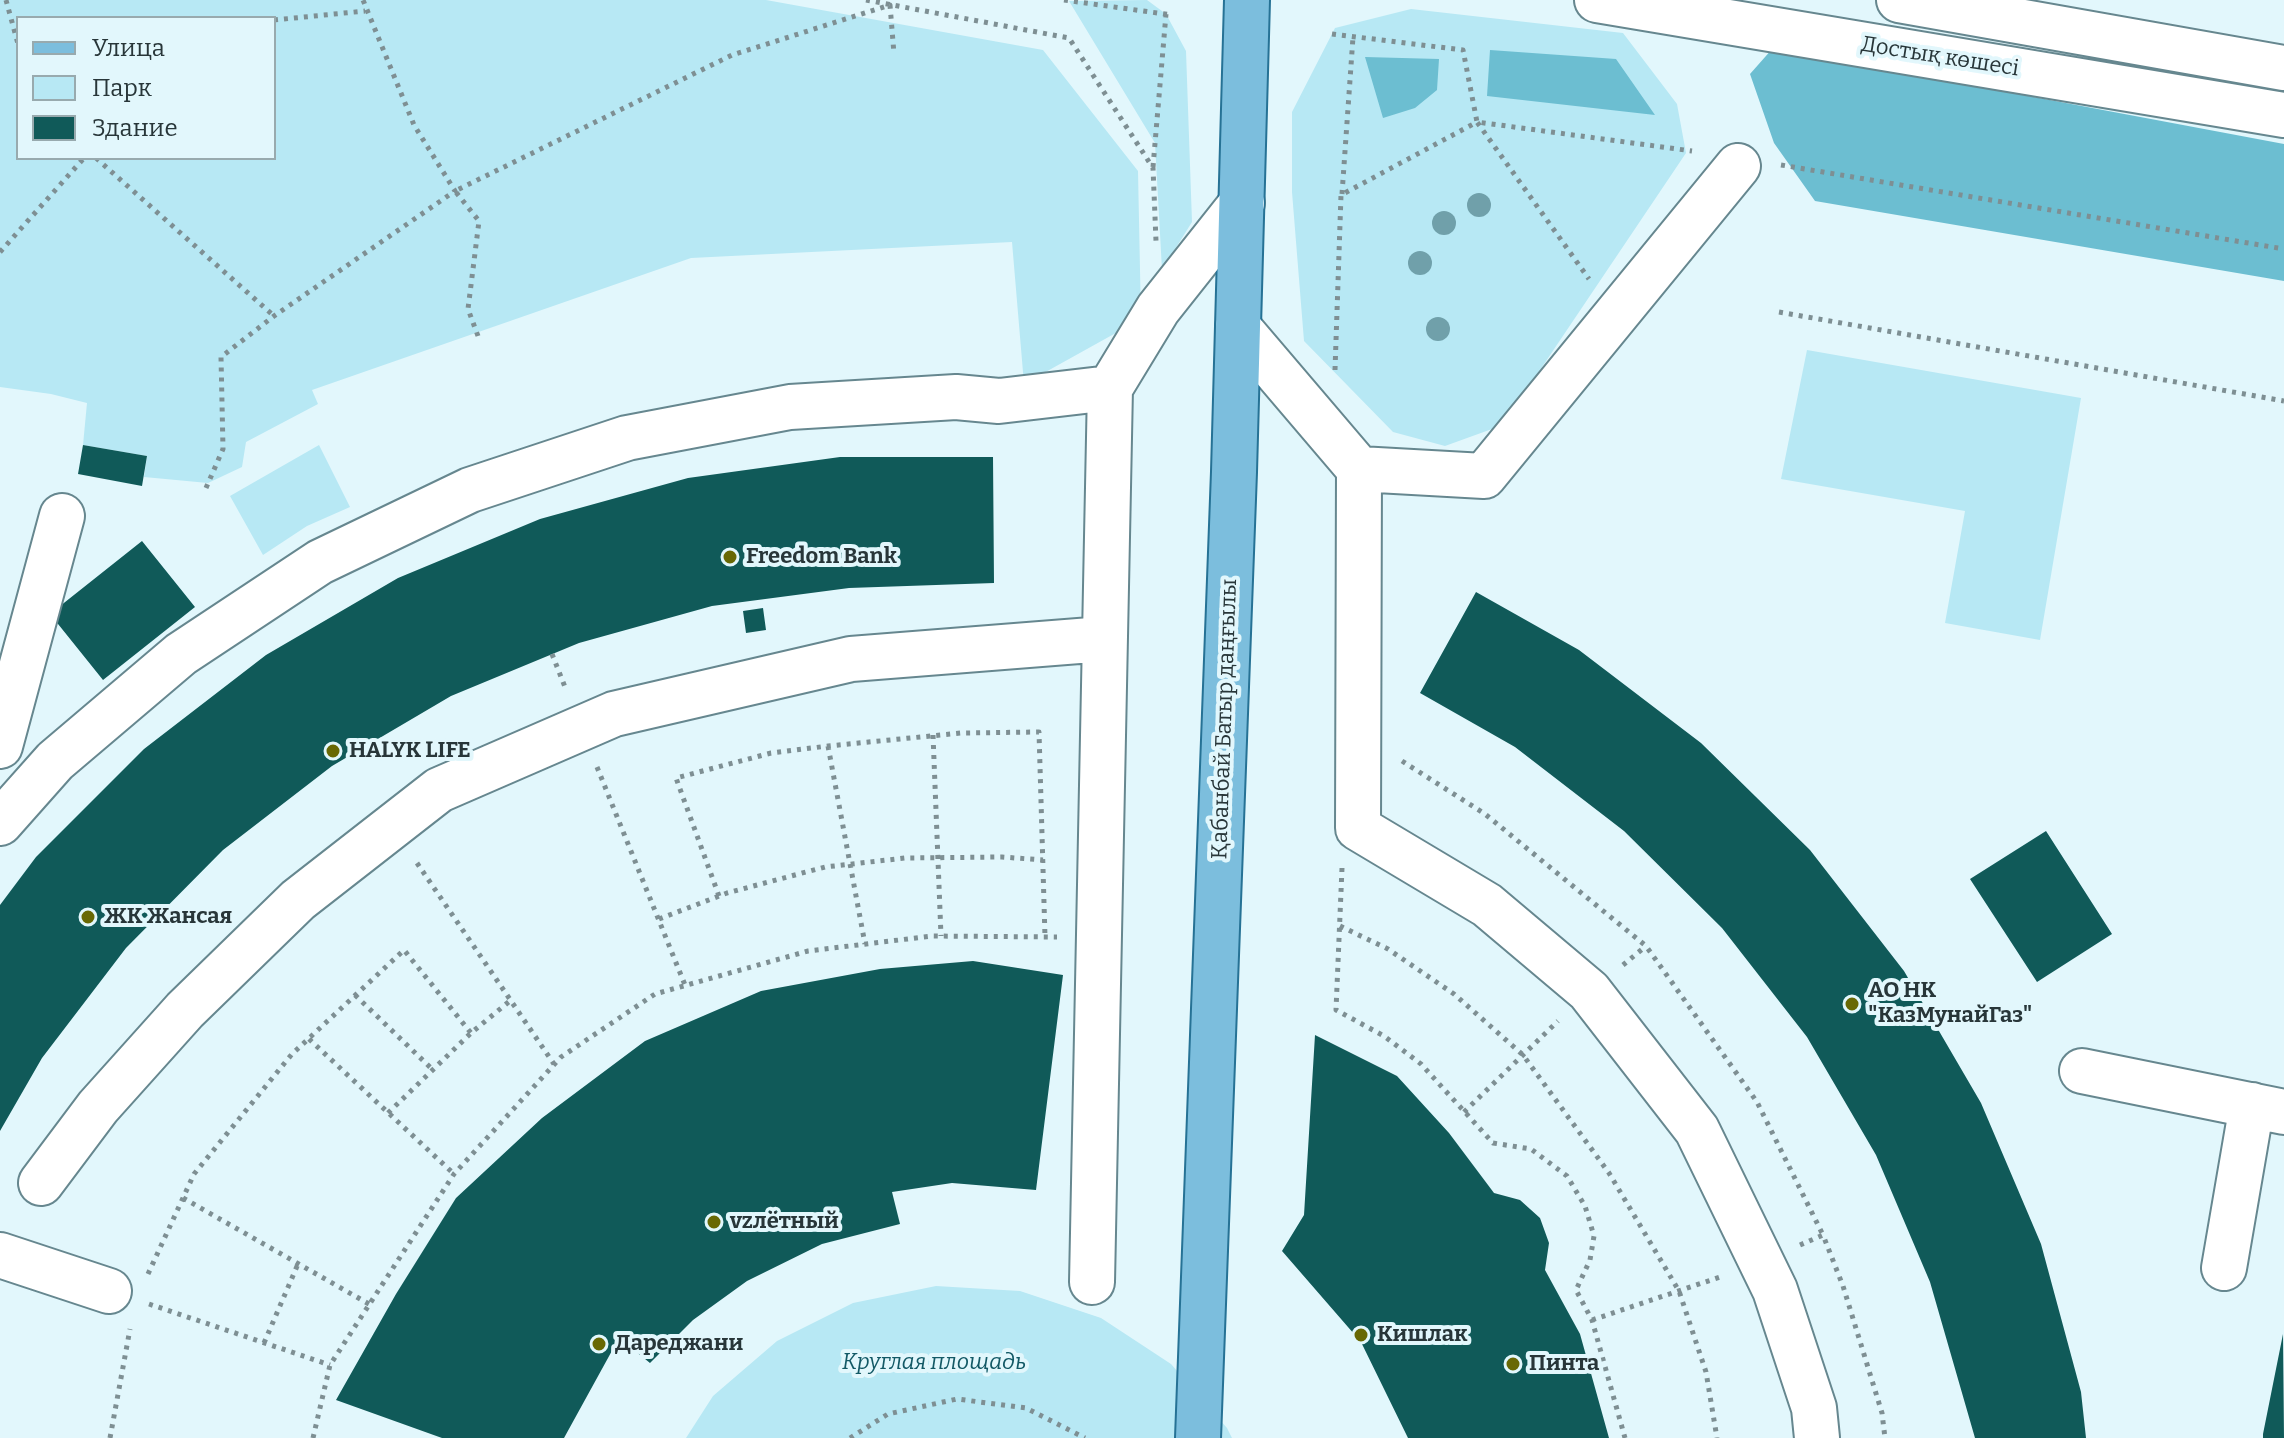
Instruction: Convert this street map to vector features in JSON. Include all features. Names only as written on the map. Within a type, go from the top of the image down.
[{"type":"main road","name":"Қабанбай Батыр даңғылы","points":[[1198,1438],[1234,472],[1247,0]]},
{"type":"street","name":"Достық көшесі","points":[[1597,0],[2284,115]]},
{"type":"street","points":[[1899,0],[2077,16],[2284,68]]},
{"type":"street","points":[[1359,469],[1484,476],[1616,316],[1736,161]]},
{"type":"street","points":[[1092,1282],[1110,388],[1158,309],[1242,203]]},
{"type":"street","points":[[1238,327],[1359,469],[1358,828],[1487,905],[1589,991],[1697,1130],[1775,1290],[1814,1408],[1817,1438]]},
{"type":"street","points":[[0,823],[55,761],[181,654],[320,562],[470,490],[627,438],[790,407],[956,397],[999,401],[1110,388]]},
{"type":"street","points":[[0,746],[62,516]]},
{"type":"street","points":[[41,1183],[98,1107],[185,1010],[298,900],[439,790],[614,714],[851,659],[1104,639]]},
{"type":"street","points":[[2082,1071],[2268,1108],[2224,1268]]},
{"type":"street","points":[[0,1255],[130,1298]]},
{"type":"path","points":[[6,0],[16,37]]},
{"type":"path","points":[[363,0],[414,125],[455,191],[479,221],[468,309],[478,336]]},
{"type":"path","points":[[866,0],[1069,38],[1153,168]]},
{"type":"path","points":[[1064,0],[1169,15],[1153,168],[1158,309]]},
{"type":"path","points":[[890,5],[894,54]]},
{"type":"path","points":[[206,488],[223,449],[221,357],[274,316],[455,191],[732,55],[890,5]]},
{"type":"path","points":[[276,20],[365,11]]},
{"type":"path","points":[[1332,34],[1463,50],[1477,122],[1616,316]]},
{"type":"path","points":[[1335,372],[1341,195],[1353,37]]},
{"type":"path","points":[[1341,195],[1477,122],[2284,249]]},
{"type":"path","points":[[0,252],[82,160]]},
{"type":"path","points":[[98,160],[274,316]]},
{"type":"path","points":[[1779,312],[2284,401]]},
{"type":"path","points":[[581,729],[685,985]]},
{"type":"path","points":[[719,896],[676,778],[771,753],[933,735],[1039,732],[1045,937]]},
{"type":"path","points":[[933,735],[941,936]]},
{"type":"path","points":[[828,746],[865,944]]},
{"type":"path","points":[[392,826],[554,1064]]},
{"type":"path","points":[[1358,828],[1343,850],[1336,1010],[1384,1036],[1421,1064],[1493,1143],[1531,1149],[1567,1176],[1585,1206],[1594,1236],[1590,1260],[1576,1290],[1592,1320],[1625,1438]]},
{"type":"path","points":[[659,919],[719,896],[825,867],[905,858],[1002,857],[1043,860]]},
{"type":"path","points":[[1340,926],[1388,949],[1454,994],[1523,1055],[1609,1173],[1679,1291],[1706,1372],[1717,1438]]},
{"type":"path","points":[[313,1438],[330,1365],[454,1174],[554,1064],[655,994],[808,951],[941,936],[1099,939]]},
{"type":"path","points":[[1464,1112],[1589,991],[1646,946]]},
{"type":"path","points":[[110,1438],[130,1298],[194,1174],[292,1054],[404,950],[471,1033]]},
{"type":"path","points":[[355,995],[433,1070]]},
{"type":"path","points":[[388,1113],[471,1033],[511,1000]]},
{"type":"path","points":[[309,1039],[454,1174]]},
{"type":"path","points":[[183,1198],[369,1304]]},
{"type":"path","points":[[1592,1320],[1762,1262],[1823,1235],[1843,1286],[1882,1413],[1885,1438]]},
{"type":"path","points":[[264,1343],[298,1264]]},
{"type":"path","points":[[130,1298],[330,1365]]},
{"type":"path","points":[[850,1438],[888,1414],[957,1399],[1026,1408],[1085,1438]]},
{"type":"green space","points":[[0,0],[766,0],[1043,50],[1138,171],[1141,319],[1024,384],[1012,242],[691,258],[312,390],[318,404],[246,442],[242,467],[208,483],[144,477],[147,456],[83,445],[87,403],[0,387]]},
{"type":"green space","points":[[1147,0],[1166,14],[1186,51],[1192,222],[1162,270],[1155,143],[1069,1]]},
{"type":"green space","points":[[1411,9],[1623,33],[1677,104],[1686,153],[1503,425],[1445,446],[1393,432],[1304,341],[1292,192],[1292,112],[1335,28]]},
{"type":"green space","points":[[1807,350],[2081,398],[2040,640],[1945,623],[1965,511],[1781,479]]},
{"type":"green space","points":[[319,445],[350,507],[307,526],[263,555],[230,496]]},
{"type":"green space","name":"Круглая площадь","points":[[936,1286],[1020,1291],[1101,1318],[1171,1364],[1227,1428],[1232,1438],[686,1438],[713,1396],[777,1341],[853,1303]]},
{"type":"shaded area","points":[[1773,48],[2284,144],[2284,281],[1815,201],[1774,143],[1750,74]]},
{"type":"shaded area","points":[[1490,50],[1616,59],[1655,115],[1487,96]]},
{"type":"shaded area","points":[[1365,57],[1439,59],[1437,90],[1415,108],[1383,118]]},
{"type":"building","points":[[83,445],[147,456],[142,486],[78,474]]},
{"type":"building","points":[[840,457],[993,457],[994,583],[849,588],[712,606],[579,643],[451,696],[332,766],[223,850],[126,948],[42,1058],[0,1131],[0,905],[36,857],[144,749],[266,655],[398,578],[540,519],[688,478]]},
{"type":"building","points":[[142,541],[195,607],[103,680],[50,614]]},
{"type":"building","name":"АО НК \"КазМунайГаз\"","points":[[1476,592],[1579,650],[1701,743],[1810,850],[1904,971],[1981,1103],[2041,1244],[2081,1392],[2086,1438],[1975,1438],[1930,1282],[1876,1155],[1807,1037],[1722,928],[1624,831],[1515,747],[1420,693]]},
{"type":"building","points":[[763,608],[766,630],[746,633],[743,611]]},
{"type":"building","points":[[2046,831],[2112,934],[2037,982],[1970,879]]},
{"type":"building","points":[[973,961],[1063,975],[1036,1190],[952,1183],[892,1192],[900,1224],[822,1244],[747,1281],[693,1320],[650,1363],[619,1338],[564,1438],[442,1438],[336,1400],[396,1294],[456,1198],[542,1118],[645,1041],[761,991],[880,969]]},
{"type":"building","points":[[1315,1035],[1397,1076],[1449,1133],[1494,1193],[1520,1200],[1540,1218],[1549,1243],[1545,1270],[1580,1334],[1609,1438],[1408,1438],[1361,1342],[1282,1251],[1304,1215]]},
{"type":"building","points":[[2283,1334],[2284,1438],[2263,1438],[2263,1434]]},
{"type":"place","name":"Freedom Bank","points":[[730,557]]},
{"type":"place","name":"HALYK LIFE","points":[[333,751]]},
{"type":"place","name":"ЖК Жансая","points":[[88,917]]},
{"type":"place","name":"АО НК \"КазМунайГаз\"","points":[[1852,1004]]},
{"type":"place","name":"vzлётный","points":[[714,1222]]},
{"type":"place","name":"Кишлак","points":[[1361,1335]]},
{"type":"place","name":"Дареджани","points":[[599,1344]]},
{"type":"place","name":"Пинта","points":[[1513,1364]]}]
